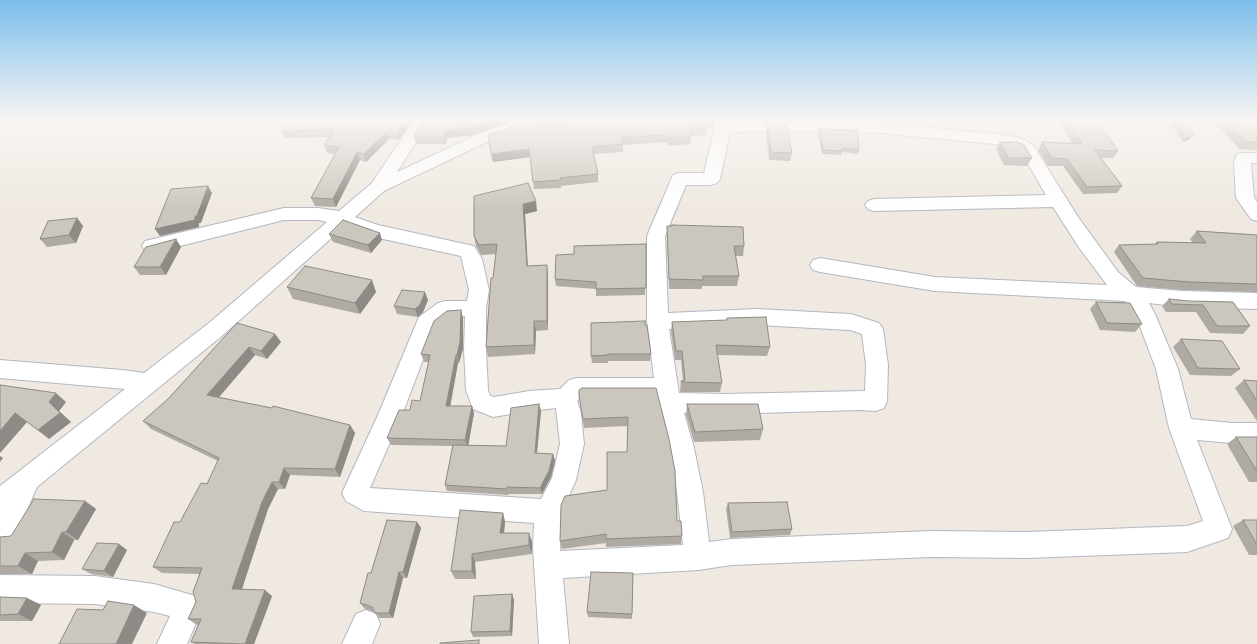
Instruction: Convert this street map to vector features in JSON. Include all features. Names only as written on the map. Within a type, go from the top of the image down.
[{"type":"street","points":[[378,187],[401,150]]},
{"type":"street","points":[[0,501],[216,328],[378,187],[455,150]]},
{"type":"street","points":[[698,557],[690,492],[682,448],[668,395],[656,321],[658,309],[656,236],[672,202],[679,179],[710,179],[716,150]]},
{"type":"street","points":[[548,565],[698,557],[732,552],[931,544],[1027,545],[1187,539],[1219,529],[1181,428],[1167,369],[1145,314],[1132,295],[1111,277],[1071,221],[1028,150]]},
{"type":"street","points":[[398,155],[426,164]]},
{"type":"street","points":[[1257,158],[1243,158],[1242,163],[1245,198],[1257,215]]},
{"type":"street","points":[[874,205],[1060,201]]},
{"type":"street","points":[[152,246],[284,214],[318,214],[341,218],[374,231],[467,251],[472,259],[479,290],[476,308],[474,350],[477,390],[481,402],[492,407],[529,401],[565,398],[577,387],[668,395],[724,404],[859,400],[876,401],[877,366],[872,329],[851,322],[757,316],[656,321]]},
{"type":"street","points":[[820,264],[935,284],[1119,293],[1182,299],[1257,301]]},
{"type":"street","points":[[476,308],[444,309],[426,323],[390,415],[355,493],[364,499],[548,512]]},
{"type":"street","points":[[0,370],[115,379],[146,383]]},
{"type":"street","points":[[554,644],[546,548],[548,512],[564,480],[572,444],[569,414],[565,398]]},
{"type":"street","points":[[1181,428],[1232,433],[1257,433]]},
{"type":"street","points":[[0,542],[27,480]]},
{"type":"street","points":[[0,589],[95,590],[154,598],[189,607],[172,644]]},
{"type":"building","points":[[337,150],[368,150],[364,154],[357,152],[333,199],[311,198]]},
{"type":"building","points":[[490,150],[521,150],[491,154]]},
{"type":"building","points":[[529,150],[593,150],[598,174],[560,178],[561,180],[533,182]]},
{"type":"building","points":[[771,150],[791,150],[792,153],[771,152]]},
{"type":"building","points":[[1004,150],[1027,150],[1032,158],[1008,158]]},
{"type":"building","points":[[1047,150],[1095,150],[1122,186],[1087,187],[1067,159],[1052,158]]},
{"type":"building","points":[[1096,150],[1117,150],[1118,151]]},
{"type":"building","points":[[528,183],[536,201],[523,204],[527,266],[547,265],[547,321],[534,321],[534,345],[486,347],[491,278],[493,278],[497,244],[479,245],[474,236],[474,196]]},
{"type":"building","points":[[208,186],[197,216],[195,216],[195,220],[155,229],[171,189]]},
{"type":"building","points":[[77,218],[69,235],[40,239],[48,221]]},
{"type":"building","points":[[343,220],[380,233],[368,245],[329,234]]},
{"type":"building","points":[[667,226],[743,227],[744,246],[734,246],[739,276],[703,276],[703,280],[669,279]]},
{"type":"building","points":[[1197,231],[1257,235],[1257,284],[1189,282],[1143,278],[1119,245],[1158,244],[1157,242],[1206,243]]},
{"type":"building","points":[[176,239],[160,267],[134,267],[146,247]]},
{"type":"building","points":[[646,244],[646,288],[596,289],[596,282],[555,279],[556,255],[574,254],[574,246]]},
{"type":"building","points":[[305,266],[372,280],[355,303],[287,287]]},
{"type":"building","points":[[402,290],[425,292],[420,305],[415,309],[394,306]]},
{"type":"building","points":[[1169,299],[1233,302],[1250,326],[1217,326],[1203,305],[1172,304]]},
{"type":"building","points":[[1096,302],[1130,303],[1142,324],[1107,323]]},
{"type":"building","points":[[461,310],[460,342],[446,406],[472,406],[465,440],[387,438],[399,410],[410,410],[412,400],[420,401],[430,355],[421,354],[434,321],[447,311]]},
{"type":"building","points":[[766,317],[770,347],[716,345],[722,383],[681,382],[685,380],[682,351],[676,351],[672,322]]},
{"type":"building","points":[[645,321],[645,325],[647,325],[651,354],[608,354],[591,356],[591,323]]},
{"type":"building","points":[[237,323],[275,334],[261,351],[249,347],[207,395],[272,408],[273,406],[350,425],[335,469],[284,468],[279,482],[272,482],[262,502],[232,589],[265,590],[245,644],[191,642],[201,619],[188,619],[196,602],[193,592],[202,568],[153,567],[174,522],[180,522],[201,483],[207,484],[219,458],[143,421],[168,399]]},
{"type":"building","points":[[1181,339],[1222,341],[1240,369],[1198,368]]},
{"type":"building","points":[[1244,380],[1257,381],[1257,401]]},
{"type":"building","points":[[0,385],[56,393],[49,402],[60,413],[38,430],[15,413],[0,431]]},
{"type":"building","points":[[582,388],[656,388],[669,439],[675,471],[677,521],[681,521],[682,536],[606,539],[606,534],[560,541],[561,505],[565,496],[607,490],[607,452],[627,452],[628,417],[583,419],[579,396],[579,390]]},
{"type":"building","points":[[539,404],[535,453],[553,454],[549,471],[540,488],[507,487],[506,489],[445,485],[453,445],[506,446],[511,408]]},
{"type":"building","points":[[687,404],[758,404],[763,429],[695,432]]},
{"type":"building","points":[[1236,437],[1257,437],[1257,471]]},
{"type":"building","points":[[34,499],[85,501],[66,532],[62,532],[52,552],[25,553],[18,566],[0,566],[0,537],[11,536]]},
{"type":"building","points":[[787,502],[792,529],[732,532],[728,503]]},
{"type":"building","points":[[460,510],[503,513],[500,533],[529,533],[529,545],[472,554],[472,571],[451,571]]},
{"type":"building","points":[[387,520],[417,522],[403,572],[399,572],[389,613],[375,613],[372,607],[360,603],[368,573],[371,573]]},
{"type":"building","points":[[1243,520],[1257,520],[1257,545]]},
{"type":"building","points":[[97,543],[119,544],[104,571],[82,569]]},
{"type":"building","points":[[591,572],[633,573],[632,614],[587,612]]},
{"type":"building","points":[[512,594],[510,631],[471,632],[474,596]]},
{"type":"building","points":[[0,597],[27,598],[18,614],[0,615]]},
{"type":"building","points":[[108,601],[134,605],[116,644],[59,644],[77,609],[103,610]]},
{"type":"building","points":[[479,640],[479,644],[440,644],[440,643]]}]
